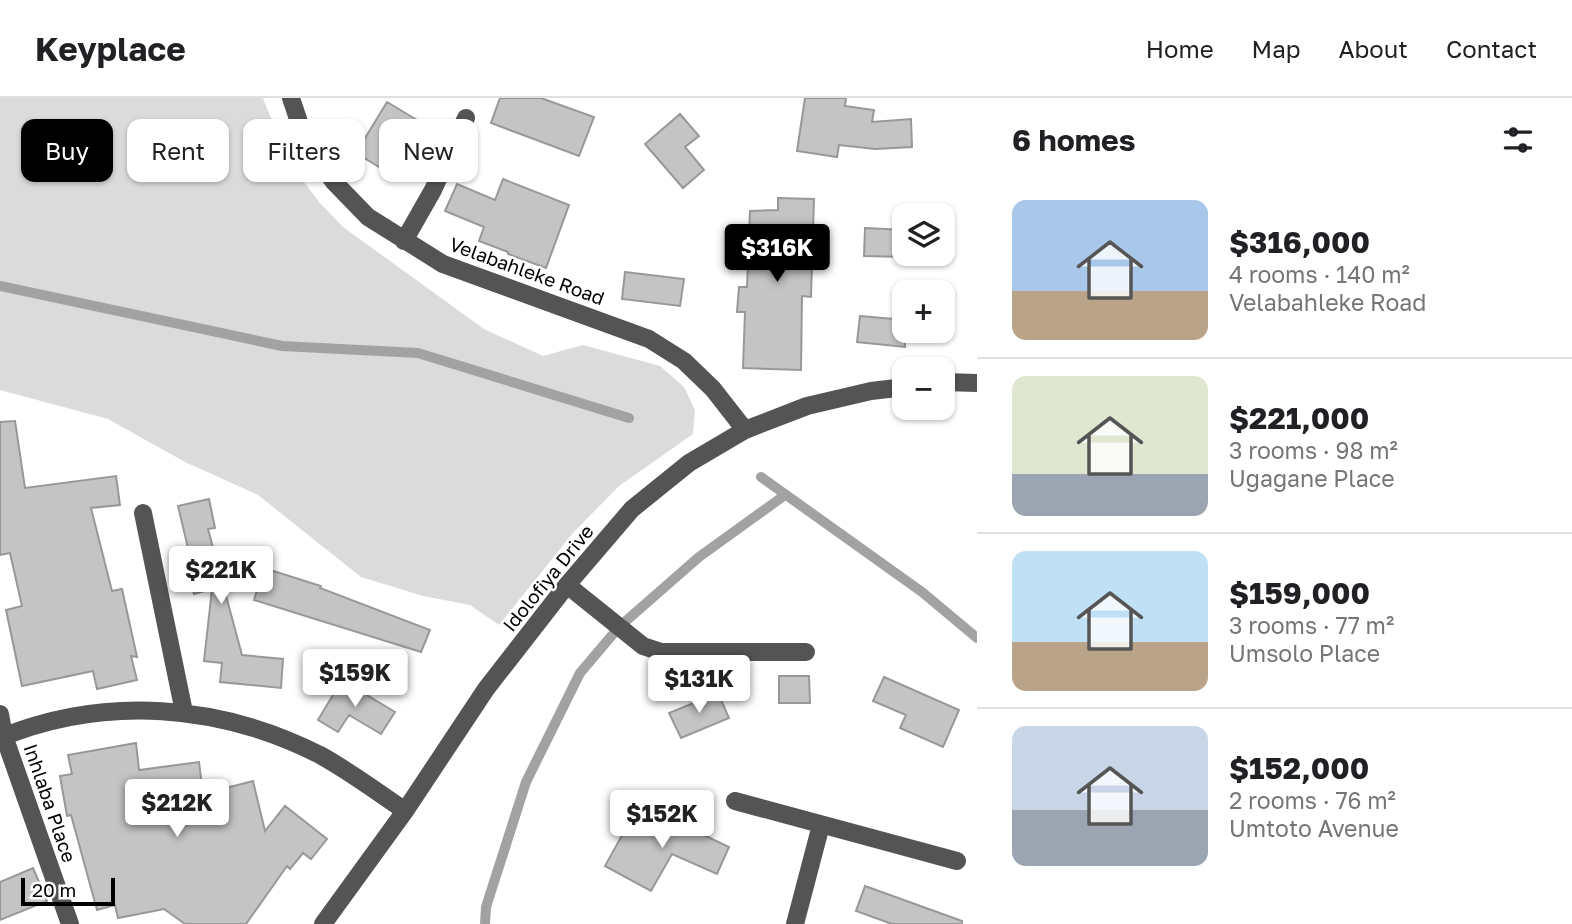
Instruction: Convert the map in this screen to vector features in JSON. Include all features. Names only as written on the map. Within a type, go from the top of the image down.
[{"type":"street","name":"Velabahleke Road","points":[[291,98],[306,143],[334,182],[368,218],[443,264],[649,339],[684,360],[746,430]]},
{"type":"street","points":[[404,241],[433,190],[466,118]]},
{"type":"street","points":[[955,382],[977,383]]},
{"type":"street","name":"Idolofiya Drive","points":[[323,924],[405,811],[486,689],[567,585],[632,509],[689,463],[746,430],[807,406],[892,389]]},
{"type":"street","points":[[143,513],[184,712]]},
{"type":"street","points":[[567,585],[643,646],[661,652],[806,652]]},
{"type":"street","points":[[2,737],[36,725],[114,711],[146,709],[184,712],[234,721],[323,757],[405,811]]},
{"type":"street","name":"Inhlaba Place","points":[[0,714],[2,737],[70,924]]},
{"type":"street","points":[[735,801],[957,861]]},
{"type":"street","points":[[795,924],[821,825]]},
{"type":"shaded area","points":[[0,98],[263,98],[271,119],[243,119],[243,182],[304,182],[343,227],[484,329],[543,356],[583,345],[660,366],[684,387],[695,410],[693,434],[619,486],[573,533],[499,625],[470,605],[423,596],[361,577],[258,495],[185,462],[108,419],[0,390]]},
{"type":"building","points":[[500,98],[541,98],[594,117],[579,156],[491,123]]},
{"type":"building","points":[[805,98],[846,98],[845,106],[874,110],[872,122],[911,119],[912,147],[875,149],[839,145],[837,157],[797,151]]},
{"type":"building","points":[[387,102],[415,119],[379,119],[379,167],[365,158],[365,138]]},
{"type":"building","points":[[680,114],[699,136],[685,147],[704,170],[683,188],[645,144]]},
{"type":"building","points":[[503,179],[569,205],[546,268],[479,241],[484,227],[445,211],[457,184],[495,200]]},
{"type":"building","points":[[778,198],[814,199],[811,297],[802,296],[801,370],[743,368],[745,312],[737,312],[739,287],[747,287],[750,211],[778,210]]},
{"type":"building","points":[[865,228],[892,229],[892,257],[864,256]]},
{"type":"building","points":[[625,272],[684,279],[680,306],[622,299]]},
{"type":"building","points":[[860,316],[892,319],[892,343],[905,343],[905,347],[857,342]]},
{"type":"building","points":[[15,421],[25,488],[116,476],[120,505],[91,508],[112,591],[122,589],[137,657],[131,656],[137,680],[97,689],[93,671],[22,686],[6,610],[22,606],[10,553],[0,555],[0,422]]},
{"type":"building","points":[[209,499],[215,528],[208,529],[242,655],[283,659],[281,688],[220,682],[222,663],[204,661],[212,589],[194,594],[187,567],[192,565],[178,506]]},
{"type":"building","points":[[264,568],[321,586],[320,588],[430,630],[421,652],[254,600]]},
{"type":"building","points":[[779,676],[809,676],[810,703],[779,703]]},
{"type":"building","points":[[884,677],[959,710],[943,747],[900,728],[906,715],[873,701]]},
{"type":"building","points":[[342,680],[395,712],[381,734],[349,715],[338,732],[318,720]]},
{"type":"building","points":[[718,693],[729,718],[681,738],[669,713]]},
{"type":"building","points":[[136,743],[139,770],[199,762],[203,794],[253,781],[265,831],[285,806],[327,839],[311,859],[303,853],[290,869],[287,866],[246,924],[185,924],[164,909],[118,918],[115,905],[97,910],[71,815],[67,816],[60,776],[72,774],[68,755]]},
{"type":"building","points":[[649,809],[729,847],[717,874],[672,854],[651,891],[605,866],[626,828],[636,833]]},
{"type":"building","points":[[33,868],[47,901],[0,920],[0,882]]},
{"type":"building","points":[[865,886],[962,921],[962,924],[892,924],[856,911]]},
{"type":"waterway","points":[[0,286],[282,346],[418,353],[629,418]]},
{"type":"waterway","points":[[761,477],[922,592],[977,638]]},
{"type":"waterway","points":[[485,924],[486,907],[526,782],[580,673],[619,627],[699,557],[785,495]]}]
